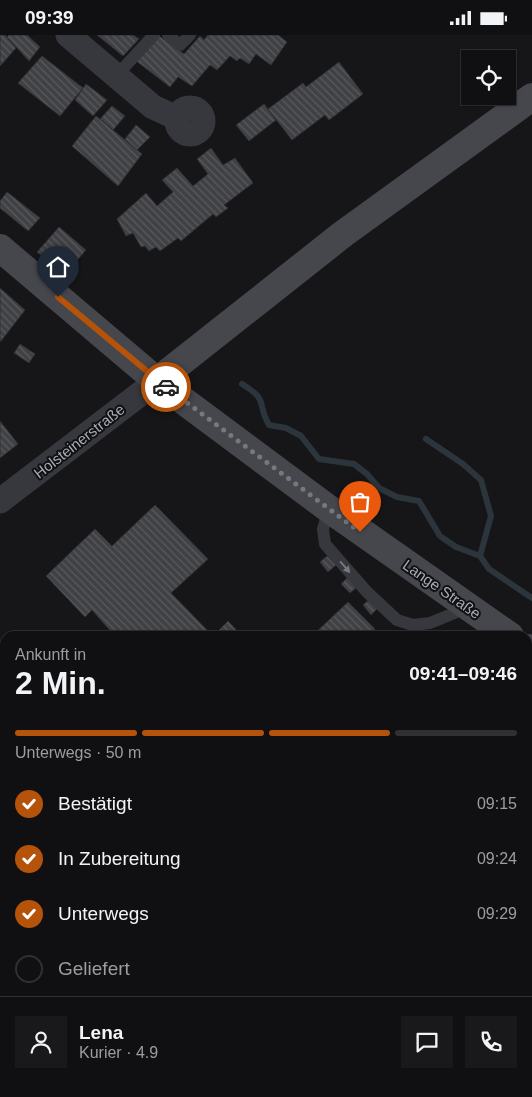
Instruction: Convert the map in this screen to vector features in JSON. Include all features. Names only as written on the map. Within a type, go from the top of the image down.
[{"type":"street","points":[[68,35],[153,107],[178,118]]},
{"type":"street","points":[[157,381],[343,234],[532,97]]},
{"type":"street","name":"Lange Straße","points":[[0,248],[157,381],[329,509],[503,631]]},
{"type":"street","name":"Holsteinerstraße","points":[[0,501],[157,381]]},
{"type":"lane","points":[[116,76],[154,35]]},
{"type":"lane","points":[[168,35],[180,45],[190,35]]},
{"type":"lane","points":[[329,509],[323,529],[325,544],[367,592],[396,620],[413,625],[430,623],[468,607]]},
{"type":"building","points":[[0,35],[5,35],[16,48],[0,66]]},
{"type":"building","points":[[9,35],[27,35],[40,47],[29,61],[7,37]]},
{"type":"building","points":[[97,35],[133,35],[139,39],[123,56]]},
{"type":"building","points":[[158,35],[184,54],[200,36],[204,40],[208,35],[278,35],[287,42],[271,65],[256,54],[249,64],[240,58],[237,61],[230,56],[217,70],[210,65],[192,86],[178,77],[170,87],[135,60]]},
{"type":"building","points":[[42,56],[83,88],[60,116],[18,83]]},
{"type":"building","points":[[339,62],[363,94],[329,120],[325,115],[292,140],[268,109],[303,83],[306,87]]},
{"type":"building","points":[[86,84],[107,100],[93,116],[75,100]]},
{"type":"building","points":[[264,104],[276,120],[249,141],[236,125]]},
{"type":"building","points":[[112,106],[125,116],[113,130],[100,119]]},
{"type":"building","points":[[96,116],[142,154],[118,186],[72,146]]},
{"type":"building","points":[[136,125],[150,137],[137,150],[125,139]]},
{"type":"building","points":[[211,148],[223,165],[235,158],[253,183],[224,205],[228,208],[216,217],[213,214],[181,241],[178,238],[160,251],[156,247],[149,251],[145,246],[141,247],[133,233],[126,236],[117,219],[146,193],[157,206],[173,192],[162,180],[177,168],[193,186],[208,174],[197,159]]},
{"type":"building","points":[[7,192],[40,218],[28,231],[0,208],[0,201]]},
{"type":"building","points":[[59,227],[86,250],[65,274],[37,252]]},
{"type":"building","points":[[0,288],[25,310],[1,341],[0,341]]},
{"type":"building","points":[[20,344],[35,354],[29,363],[14,353]]},
{"type":"building","points":[[0,421],[18,444],[0,458]]},
{"type":"building","points":[[155,505],[208,559],[171,593],[208,631],[111,631],[92,610],[85,617],[46,576],[95,529],[112,546]]},
{"type":"building","points":[[327,556],[336,565],[328,572],[320,562]]},
{"type":"building","points":[[348,577],[357,587],[350,593],[341,584]]},
{"type":"building","points":[[370,599],[378,608],[371,615],[363,605]]},
{"type":"building","points":[[348,602],[375,629],[373,631],[317,631]]},
{"type":"building","points":[[228,621],[237,631],[218,631]]},
{"type":"waterway","points":[[242,384],[256,394],[269,425],[286,428],[301,436],[319,459],[354,464],[367,474],[379,488],[397,497],[419,501],[440,536],[456,547],[480,556]]},
{"type":"waterway","points":[[426,439],[463,464],[481,480],[491,516],[480,556],[489,569],[532,598]]},
{"type":"way so far","points":[[166,387],[360,532]]},
{"type":"route","points":[[58,297],[166,387]]}]
